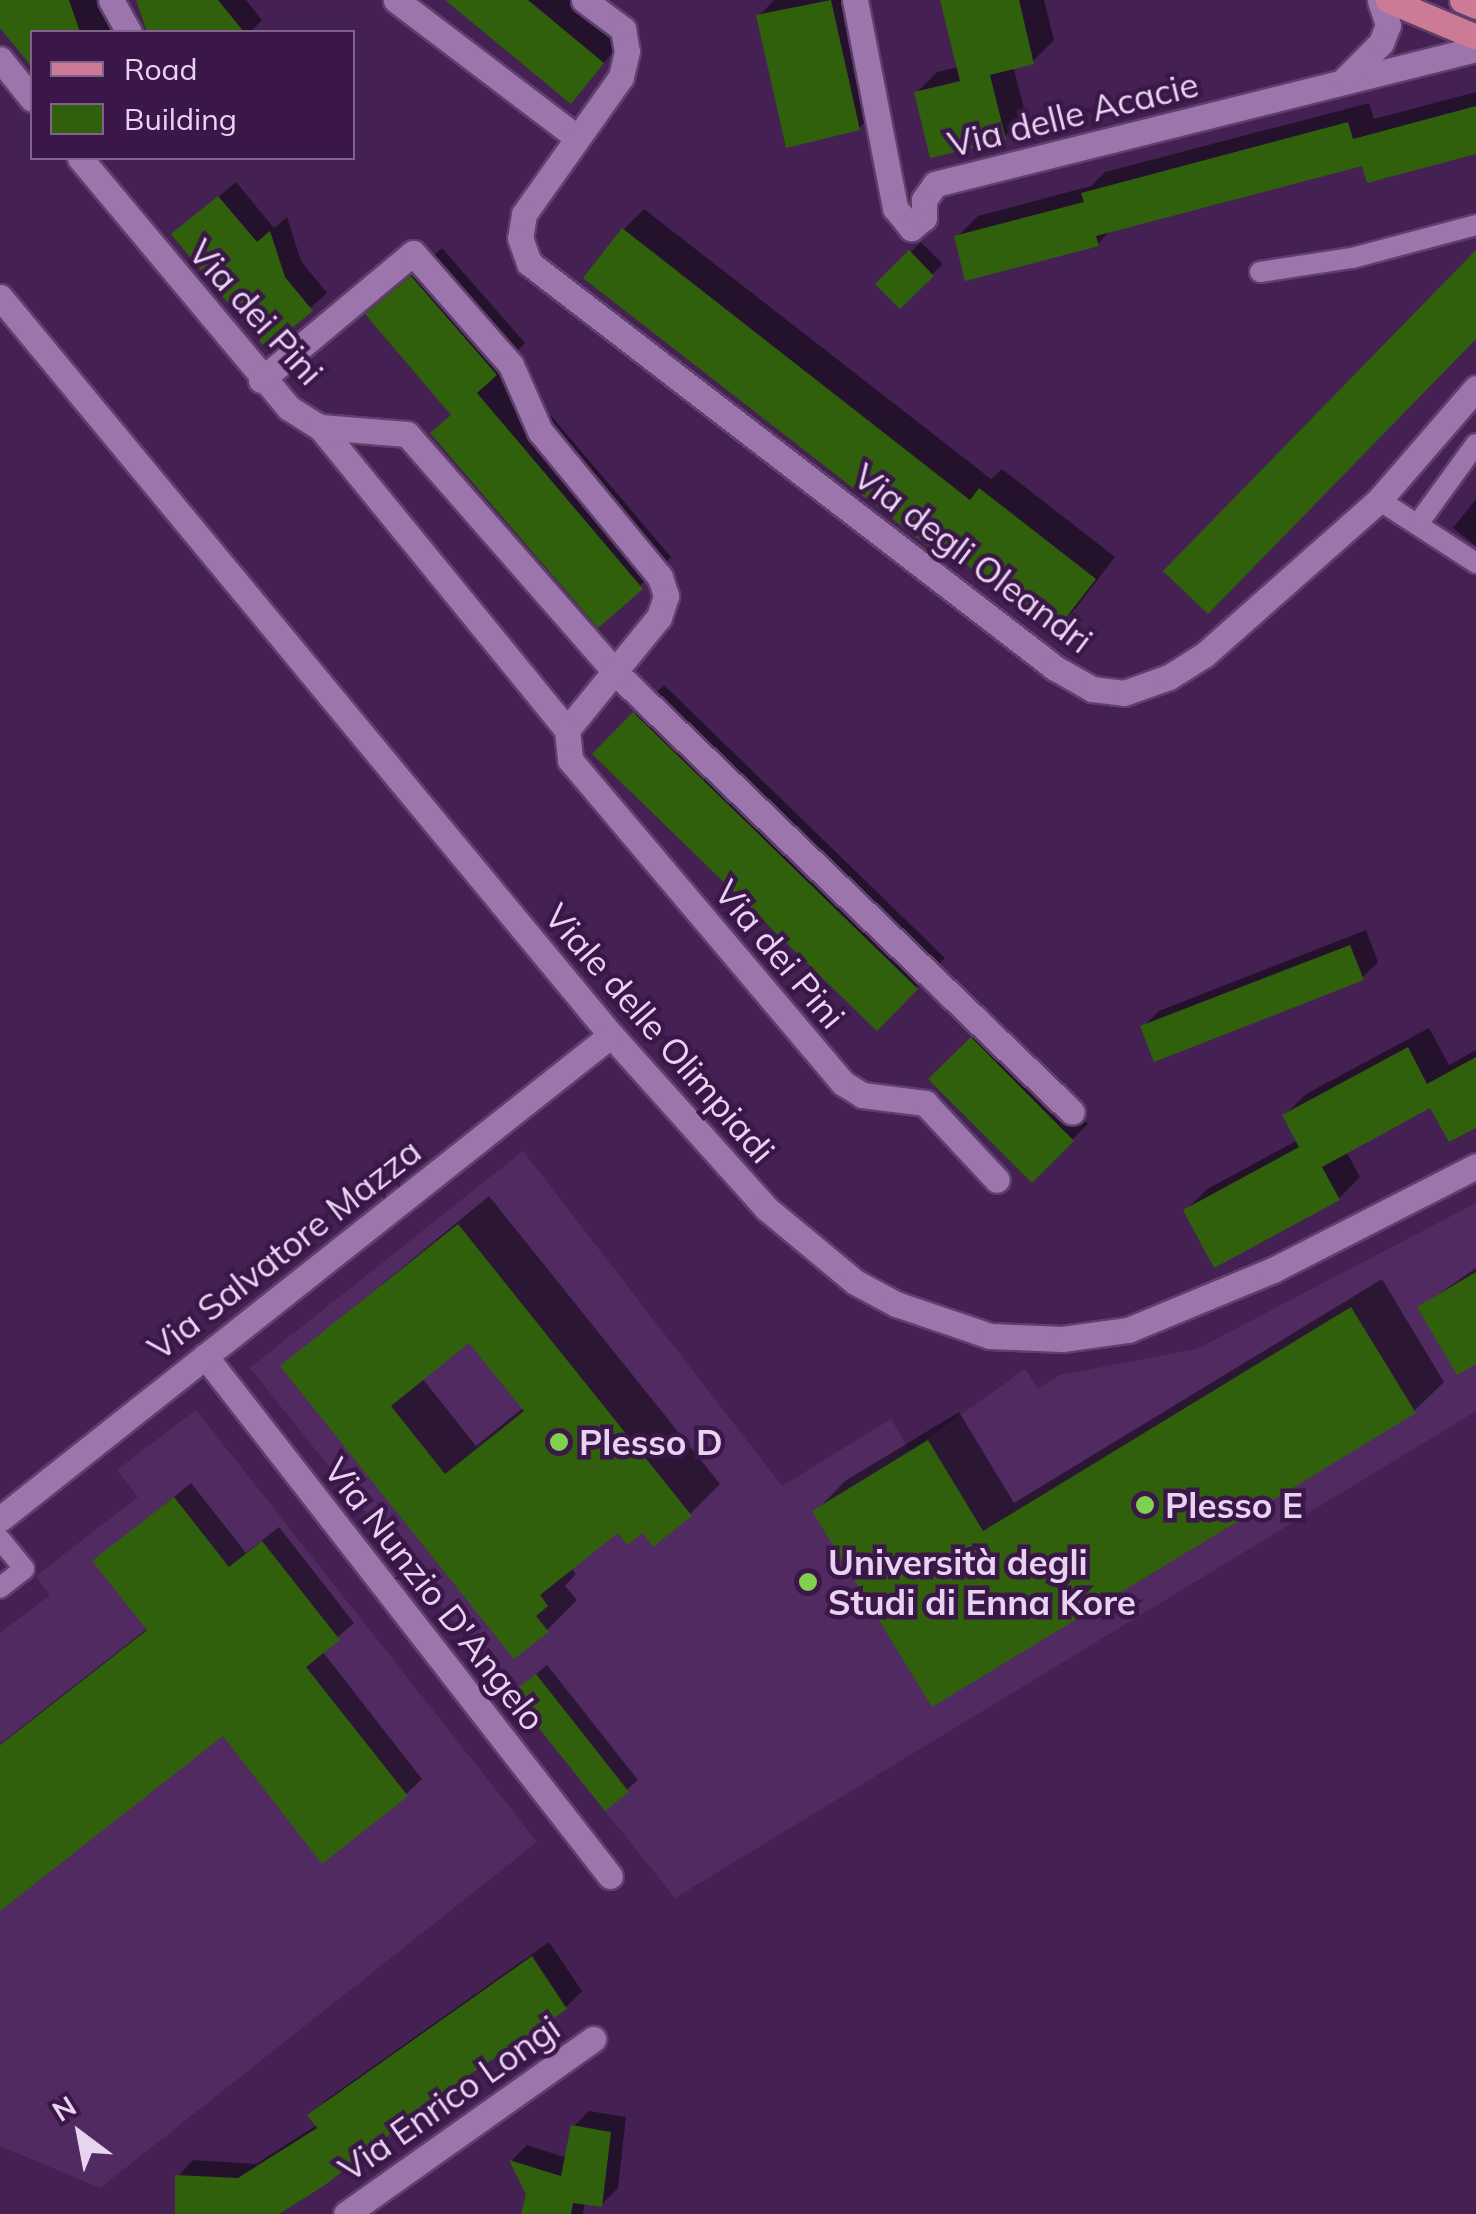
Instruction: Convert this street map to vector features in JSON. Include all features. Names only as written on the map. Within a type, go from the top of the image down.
[{"type":"main road","points":[[1388,0],[1476,37]]},
{"type":"main road","points":[[1462,0],[1476,6]]},
{"type":"street","points":[[111,0],[127,30]]},
{"type":"street","points":[[396,0],[578,138]]},
{"type":"street","name":"Via degli Oleandri","points":[[584,0],[623,29],[627,51],[621,77],[524,214],[520,238],[529,263],[1055,668],[1092,689],[1124,693],[1169,678],[1204,655],[1379,500],[1476,388]]},
{"type":"street","name":"Via delle Acacie","points":[[855,0],[896,208],[911,228],[924,218],[924,200],[935,184],[1338,84]]},
{"type":"street","points":[[1338,84],[1381,43],[1388,25],[1380,0]]},
{"type":"street","points":[[1338,84],[1476,49]]},
{"type":"street","points":[[0,59],[30,96]]},
{"type":"street","name":"Via dei Pini","points":[[82,160],[261,380],[320,427],[567,730],[570,760],[844,1084],[862,1095],[924,1104],[997,1180]]},
{"type":"street","points":[[261,380],[414,253],[511,365],[540,431],[660,577],[666,596],[659,617],[567,730]]},
{"type":"street","name":"Viale delle Olimpiadi","points":[[0,297],[611,1035],[766,1208],[855,1282],[896,1304],[990,1336],[1062,1339],[1163,1320],[1476,1166]]},
{"type":"street","name":"Via dei Pini","points":[[320,427],[407,434],[616,672],[1072,1112]]},
{"type":"street","name":"Via Salvatore Mazza","points":[[0,1519],[611,1035]]},
{"type":"street","name":"Via Nunzio D'Angelo","points":[[205,1356],[610,1876]]},
{"type":"street","name":"Via Enrico Longi","points":[[346,2214],[593,2038]]},
{"type":"lane","points":[[1260,272],[1352,258],[1476,225]]},
{"type":"lane","points":[[1420,521],[1476,444]]},
{"type":"lane","points":[[1379,500],[1420,521],[1476,563]]},
{"type":"lane","points":[[0,1539],[24,1570],[0,1588]]},
{"type":"shaded area","name":"Università degli Studi di Enna Kore","points":[[523,1151],[782,1486],[891,1419],[910,1451],[1025,1369],[1038,1389],[1060,1375],[1197,1349],[1476,1203],[1476,1411],[675,1898],[250,1368]]},
{"type":"shaded area","points":[[196,1410],[537,1842],[100,2188],[0,2146],[0,1633],[50,1595],[36,1576],[138,1497],[117,1470]]},
{"type":"building","points":[[0,0],[69,0],[79,30],[30,30],[30,65],[0,28]]},
{"type":"building","points":[[136,0],[218,0],[242,30],[146,30]]},
{"type":"building","points":[[445,0],[528,0],[604,63],[571,104]]},
{"type":"building","points":[[831,0],[860,130],[786,148],[756,15]]},
{"type":"building","points":[[940,0],[1019,0],[1034,64],[990,75],[1006,140],[930,158],[914,92],[960,81]]},
{"type":"building","points":[[1476,106],[1476,154],[1367,183],[1362,166],[1096,236],[1099,246],[965,281],[954,236],[1084,202],[1081,193],[1348,122],[1353,139]]},
{"type":"building","points":[[218,196],[257,242],[270,231],[285,277],[313,311],[266,349],[171,234]]},
{"type":"building","points":[[622,228],[970,500],[979,488],[1096,579],[1054,633],[940,544],[934,551],[583,278]]},
{"type":"building","points":[[909,250],[934,276],[900,309],[875,284]]},
{"type":"building","points":[[1476,250],[1476,339],[1208,614],[1163,571]]},
{"type":"building","points":[[411,276],[497,375],[477,393],[643,589],[598,628],[430,433],[451,415],[365,314]]},
{"type":"building","points":[[633,712],[918,989],[877,1031],[592,754]]},
{"type":"building","points":[[1350,945],[1364,980],[1154,1062],[1140,1026]]},
{"type":"building","points":[[971,1037],[1074,1141],[1032,1183],[928,1079]]},
{"type":"building","points":[[1408,1047],[1427,1084],[1476,1057],[1476,1128],[1449,1142],[1430,1108],[1322,1167],[1340,1200],[1214,1268],[1183,1210],[1299,1147],[1282,1115]]},
{"type":"building","name":"Plesso D","points":[[458,1224],[692,1516],[653,1547],[643,1533],[627,1545],[618,1533],[540,1595],[548,1606],[536,1616],[549,1632],[514,1659],[280,1366]],"holes":[[[469,1343],[524,1411],[445,1474],[391,1406]]]},
{"type":"building","points":[[1476,1272],[1476,1364],[1457,1375],[1417,1307]]},
{"type":"building","name":"Plesso E","points":[[1351,1307],[1416,1413],[932,1707],[812,1511],[928,1440],[983,1531]]},
{"type":"building","points":[[174,1497],[229,1567],[262,1541],[340,1640],[306,1667],[408,1796],[322,1864],[223,1736],[0,1911],[0,1745],[147,1630],[92,1561]]},
{"type":"building","points":[[536,1674],[629,1792],[605,1811],[511,1693]]},
{"type":"building","points":[[532,1956],[567,2009],[443,2093],[325,2185],[279,2214],[175,2214],[175,2175],[238,2178],[317,2128],[307,2115]]},
{"type":"building","points":[[571,2125],[611,2132],[602,2207],[573,2203],[571,2214],[521,2214],[526,2194],[509,2160],[561,2176]]},
{"type":"place","name":"Plesso D","points":[[559,1442]]},
{"type":"place","name":"Plesso E","points":[[1145,1505]]},
{"type":"place","name":"Università degli Studi di Enna Kore","points":[[808,1582]]}]
